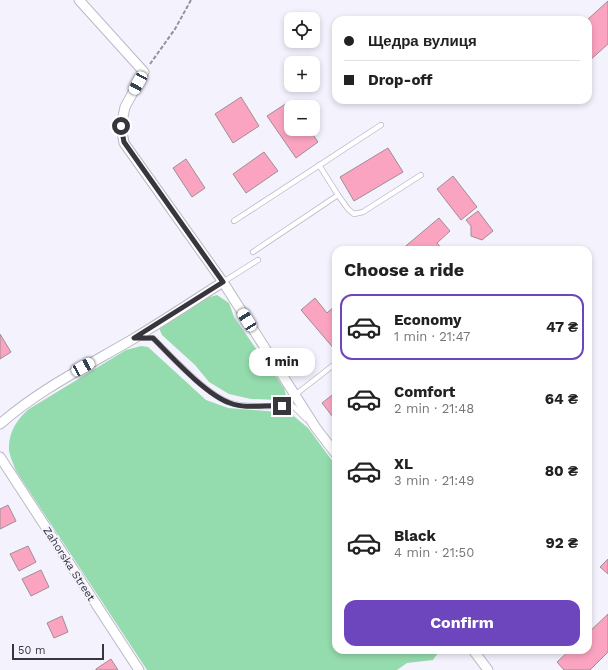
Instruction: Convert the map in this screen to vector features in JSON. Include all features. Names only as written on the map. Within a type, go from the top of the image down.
[{"type":"street","points":[[79,0],[144,72],[125,107],[121,126],[124,142],[223,282],[316,428],[332,449]]},
{"type":"street","points":[[0,424],[19,407],[58,381],[134,338],[223,282]]},
{"type":"street","name":"Zahorska Street","points":[[0,457],[139,670]]},
{"type":"street","points":[[476,654],[488,670]]},
{"type":"lane","points":[[234,221],[381,125]]},
{"type":"lane","points":[[319,165],[338,195],[348,209],[354,214],[363,212],[421,175]]},
{"type":"lane","points":[[253,252],[338,195]]},
{"type":"lane","points":[[223,282],[258,260]]},
{"type":"lane","points":[[134,338],[153,338],[213,395],[230,403],[243,406],[293,406],[316,428]]},
{"type":"lane","points":[[295,395],[332,367]]},
{"type":"path","points":[[144,72],[175,29],[191,0]]},
{"type":"green space","points":[[217,295],[229,303],[234,317],[284,388],[286,395],[280,400],[251,399],[229,394],[209,382],[195,365],[162,335],[159,328],[203,299]]},
{"type":"green space","points":[[141,346],[148,347],[206,400],[228,408],[290,413],[308,428],[332,461],[332,654],[437,654],[433,660],[407,663],[397,670],[147,670],[16,471],[9,450],[10,438],[14,427],[29,409],[126,350]]},
{"type":"building","points":[[608,1],[608,44],[592,58],[592,16]]},
{"type":"building","points":[[241,97],[259,126],[233,143],[215,114]]},
{"type":"building","points":[[284,105],[284,136],[314,136],[318,142],[296,158],[267,116]]},
{"type":"building","points":[[388,148],[403,172],[354,201],[340,177]]},
{"type":"building","points":[[264,152],[278,171],[246,193],[233,174]]},
{"type":"building","points":[[186,159],[205,188],[192,197],[173,168]]},
{"type":"building","points":[[453,176],[477,207],[461,220],[437,189]]},
{"type":"building","points":[[478,211],[493,231],[482,240],[471,236],[471,226],[466,220]]},
{"type":"building","points":[[439,218],[450,231],[437,243],[440,246],[406,246]]},
{"type":"building","points":[[315,298],[327,313],[332,309],[332,346],[301,310]]},
{"type":"building","points":[[0,334],[11,352],[0,359]]},
{"type":"building","points":[[332,395],[332,416],[322,403]]},
{"type":"building","points":[[8,505],[16,521],[0,529],[0,509]]},
{"type":"building","points":[[28,546],[36,562],[19,571],[10,554]]},
{"type":"building","points":[[608,559],[608,574],[600,567]]},
{"type":"building","points":[[41,570],[49,587],[31,596],[22,579]]},
{"type":"building","points":[[608,614],[608,652],[590,670],[564,670],[557,662],[566,654],[592,654],[592,629]]},
{"type":"building","points":[[62,616],[68,632],[54,638],[47,623]]},
{"type":"building","points":[[111,659],[118,670],[96,670],[96,669]]},
{"type":"route","points":[[121,126],[124,142],[223,282],[134,338],[153,338],[213,395],[230,403],[243,406],[282,406]]}]
